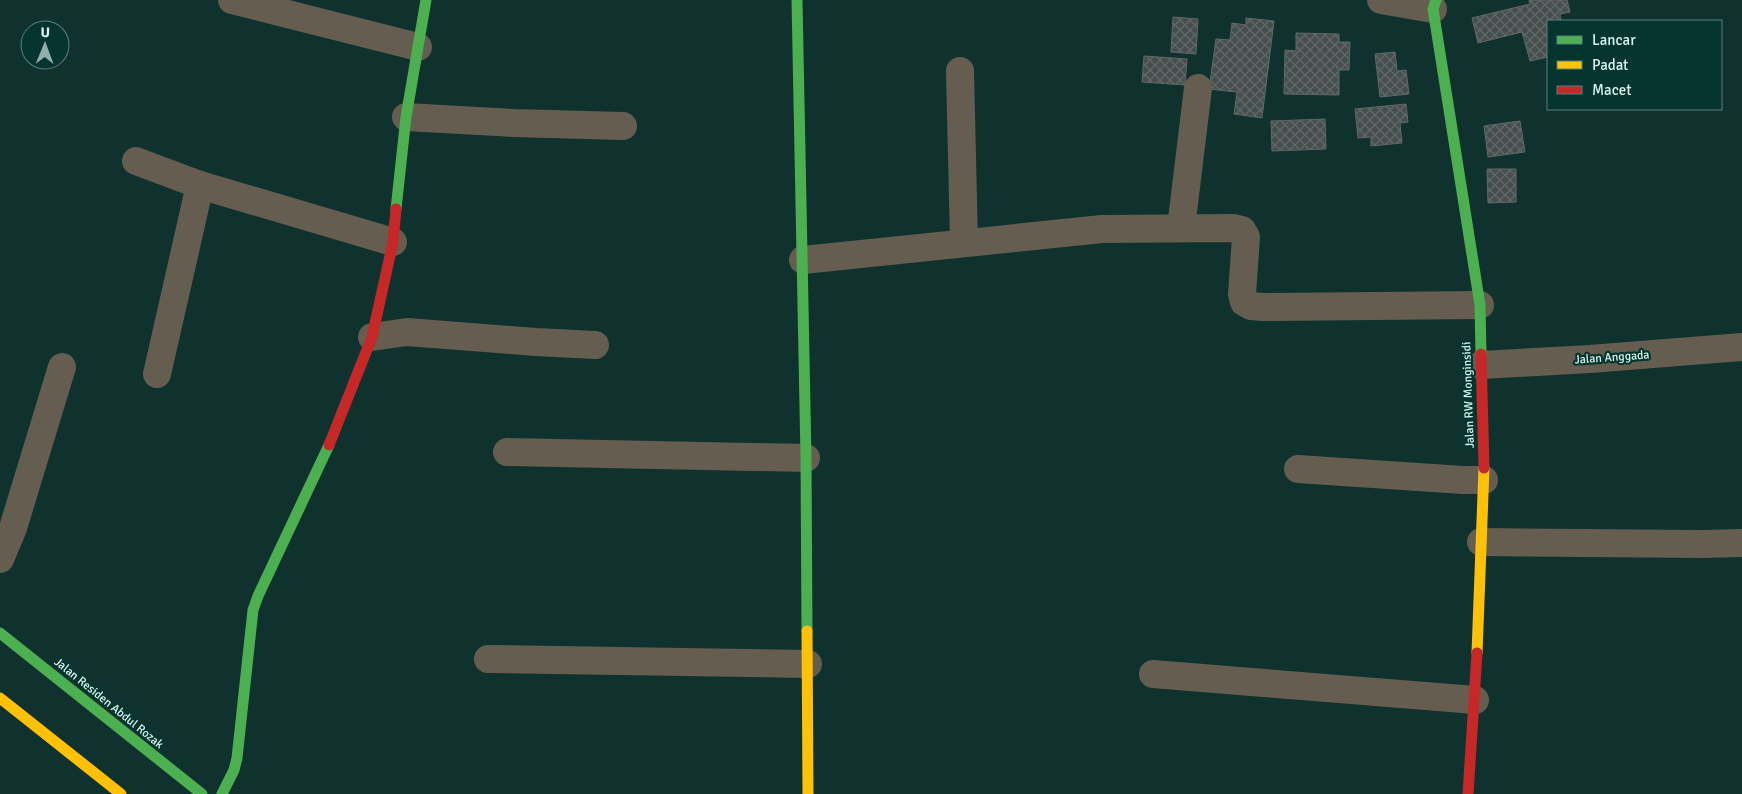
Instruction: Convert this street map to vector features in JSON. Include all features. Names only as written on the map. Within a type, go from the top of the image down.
[{"type":"main road","points":[[222,794],[234,770],[237,758],[253,610],[335,432],[372,336],[393,242],[406,117],[426,0]]},
{"type":"main road","points":[[797,0],[806,458],[808,794]]},
{"type":"main road","name":"Jalan RW Monginsidi","points":[[1434,5],[1480,305],[1484,480],[1475,700],[1468,794]]},
{"type":"main road","name":"Jalan Residen Abdul Rozak","points":[[0,633],[202,794]]},
{"type":"main road","points":[[0,698],[121,794]]},
{"type":"street","points":[[232,0],[418,47]]},
{"type":"street","points":[[1381,0],[1434,5]]},
{"type":"street","points":[[960,71],[964,244]]},
{"type":"street","points":[[1181,228],[1198,88]]},
{"type":"street","points":[[406,117],[622,126]]},
{"type":"street","points":[[136,161],[200,185],[393,242]]},
{"type":"street","points":[[157,374],[200,185]]},
{"type":"street","points":[[803,260],[1102,228],[1234,228],[1244,232],[1246,237],[1242,299],[1251,306],[1480,305]]},
{"type":"street","points":[[372,336],[407,332],[594,345]]},
{"type":"street","name":"Jalan Anggada","points":[[1481,364],[1590,359],[1742,347]]},
{"type":"street","points":[[0,558],[13,528],[62,367]]},
{"type":"street","points":[[507,452],[806,458]]},
{"type":"street","points":[[1298,469],[1484,480]]},
{"type":"street","points":[[1481,542],[1742,543]]},
{"type":"street","points":[[488,659],[808,664]]},
{"type":"street","points":[[1153,674],[1475,700]]},
{"type":"building","points":[[1529,0],[1567,0],[1570,12],[1560,14],[1561,20],[1547,20],[1547,57],[1530,61],[1522,32],[1478,43],[1472,18],[1530,4]]},
{"type":"building","points":[[1173,17],[1198,19],[1196,54],[1171,52]]},
{"type":"building","points":[[1246,18],[1274,21],[1262,118],[1234,114],[1237,92],[1209,89],[1216,39],[1230,40],[1232,23],[1246,25]]},
{"type":"building","points":[[1296,33],[1339,34],[1339,42],[1350,42],[1349,70],[1339,70],[1339,95],[1284,94],[1285,50],[1296,51]]},
{"type":"building","points":[[1395,52],[1397,71],[1406,70],[1409,94],[1380,97],[1375,54]]},
{"type":"building","points":[[1144,56],[1187,59],[1185,85],[1142,82]]},
{"type":"building","points":[[1406,104],[1408,122],[1400,123],[1402,143],[1371,146],[1371,137],[1358,138],[1355,109]]},
{"type":"building","points":[[1325,119],[1326,149],[1272,151],[1271,121]]},
{"type":"building","points":[[1520,121],[1525,152],[1488,157],[1484,126]]},
{"type":"building","points":[[1487,169],[1516,169],[1516,202],[1488,203]]},
{"type":"traffic: fast","points":[[396,209],[406,117],[426,0]]},
{"type":"traffic: fast","points":[[797,0],[806,458],[807,631]]},
{"type":"traffic: fast","points":[[1436,0],[1433,9],[1480,305],[1481,354]]},
{"type":"traffic: fast","points":[[222,794],[234,770],[237,758],[253,610],[329,445]]},
{"type":"traffic: fast","points":[[0,633],[202,794]]},
{"type":"traffic: slow","points":[[1477,653],[1484,468]]},
{"type":"traffic: slow","points":[[807,631],[808,794]]},
{"type":"traffic: slow","points":[[0,698],[121,794]]},
{"type":"traffic: jam","points":[[329,445],[372,337],[393,242],[396,209]]},
{"type":"traffic: jam","points":[[1481,354],[1484,468]]},
{"type":"traffic: jam","points":[[1468,794],[1477,653]]}]
